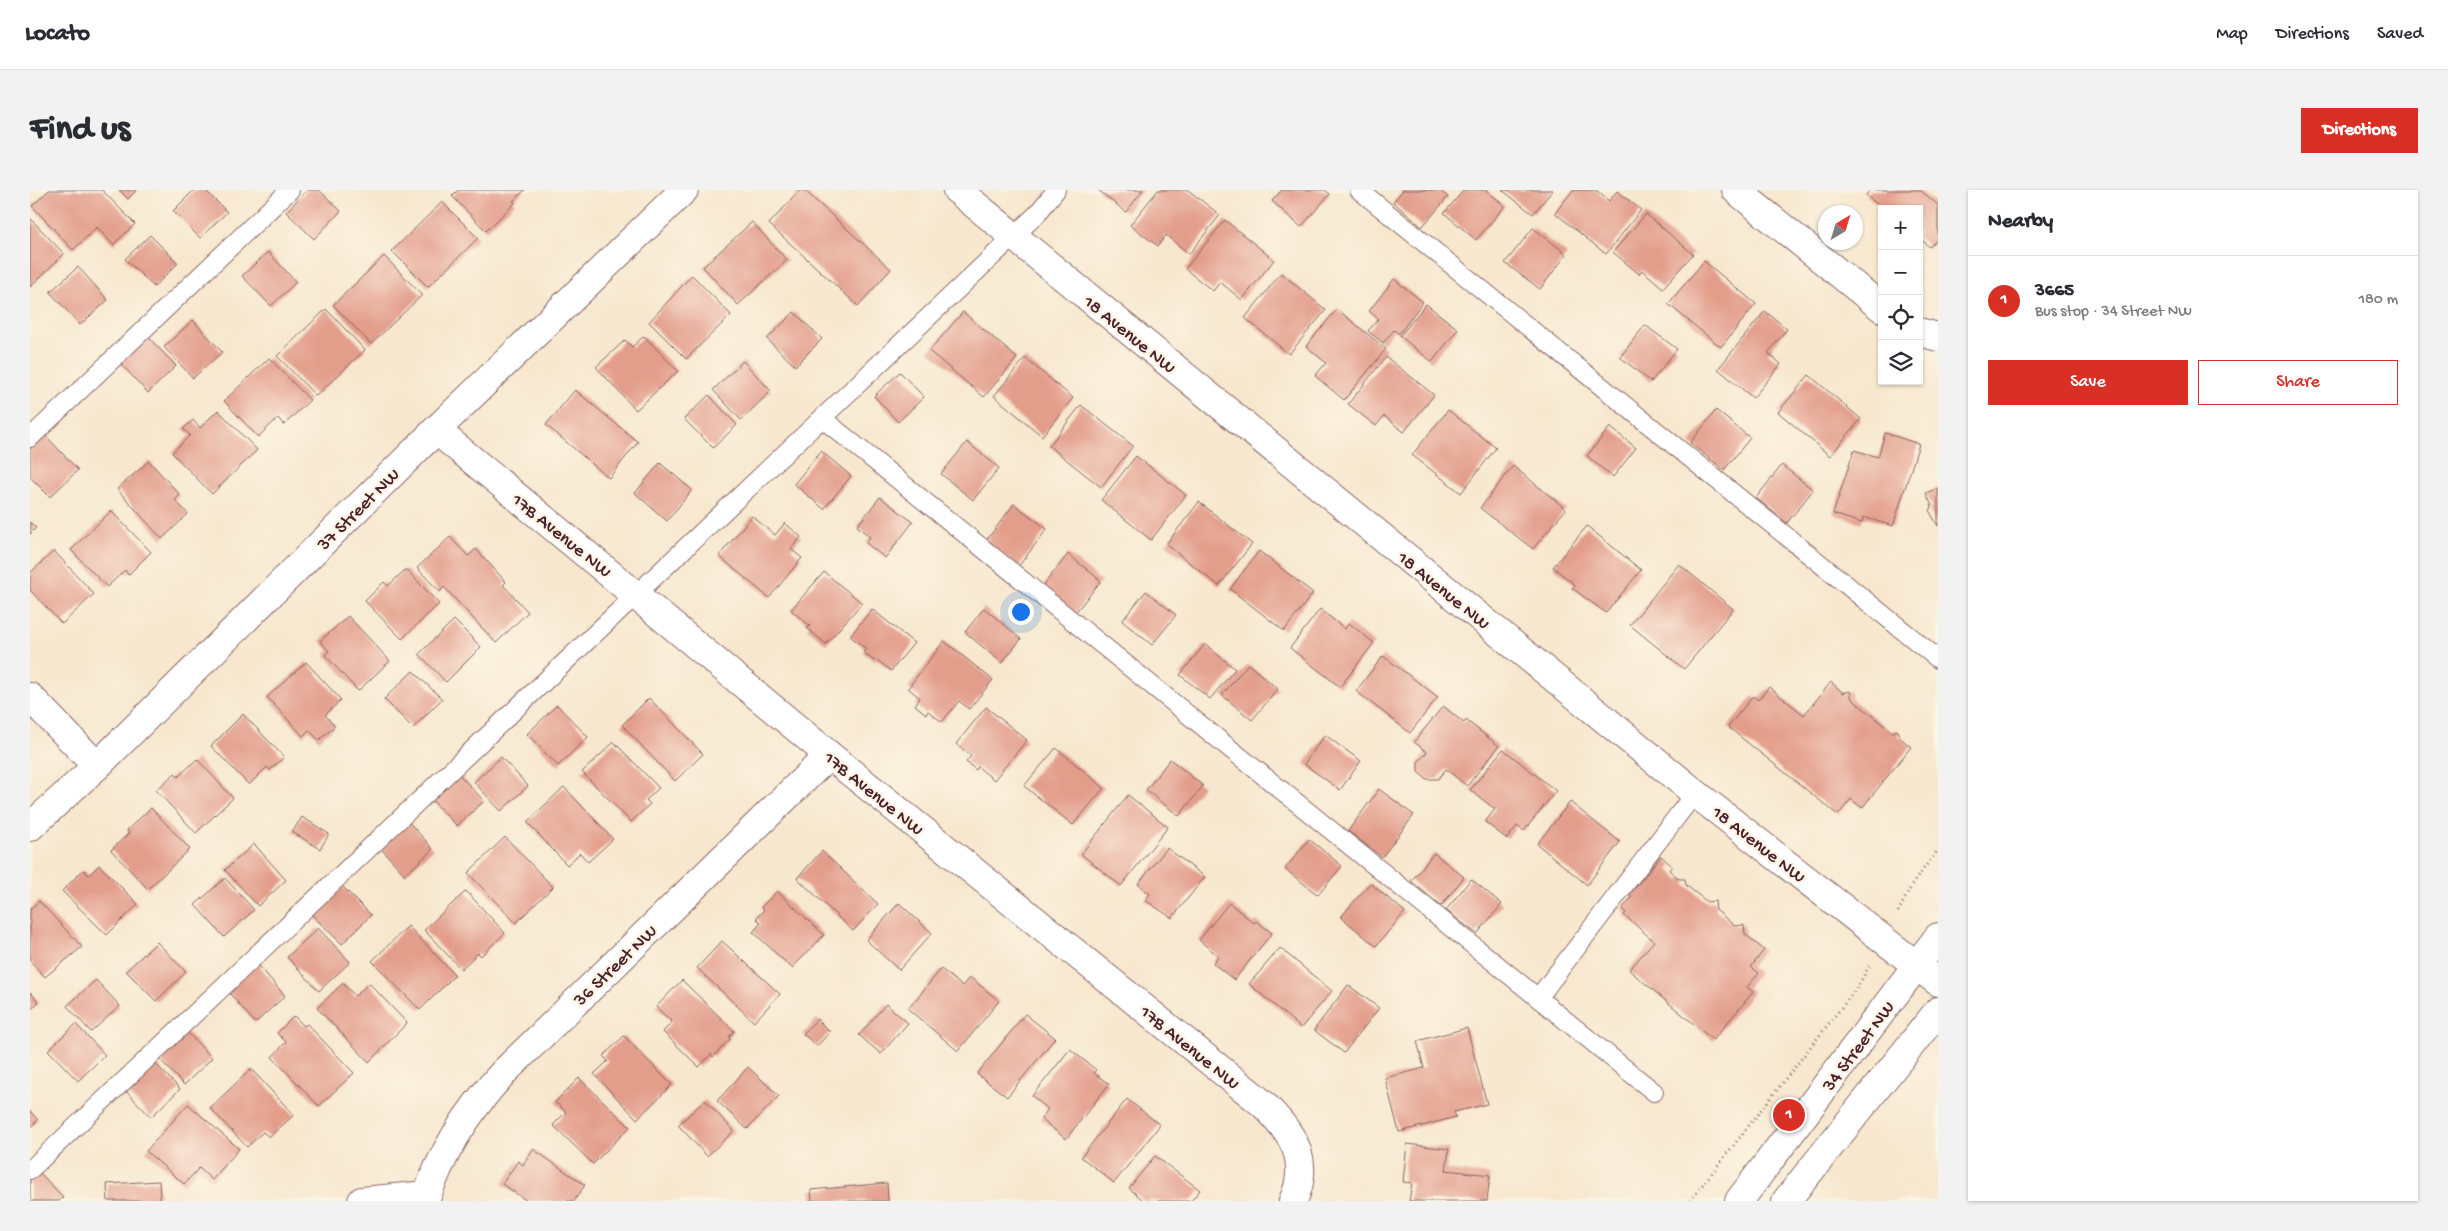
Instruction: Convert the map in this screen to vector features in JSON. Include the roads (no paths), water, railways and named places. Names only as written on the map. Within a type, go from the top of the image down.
[{"type":"street","name":"37 Street NW","points":[[30,827],[97,766],[436,430],[684,190]]},
{"type":"street","name":"18 Avenue NW","points":[[956,190],[1695,793],[1938,982]]},
{"type":"street","points":[[1736,190],[1878,305]]},
{"type":"street","points":[[1923,333],[1938,337]]},
{"type":"street","name":"17B Avenue NW","points":[[436,430],[829,755],[1262,1103],[1290,1133],[1301,1162],[1300,1181],[1293,1201]]},
{"type":"street","points":[[30,697],[97,766]]},
{"type":"street","name":"36 Street NW","points":[[362,1201],[426,1198],[445,1156],[467,1117],[503,1073],[829,755]]},
{"type":"street","name":"34 Street NW","points":[[1739,1201],[1938,937]]},
{"type":"street","points":[[1786,1201],[1938,1011]]},
{"type":"lane","points":[[30,438],[290,190]]},
{"type":"lane","points":[[30,1170],[1038,214],[1056,190]]},
{"type":"lane","points":[[1359,190],[1938,659]]},
{"type":"lane","points":[[823,418],[1654,1092]]},
{"type":"lane","points":[[1538,998],[1695,793]]},
{"type":"place","name":"3665","points":[[1789,1115]]}]
